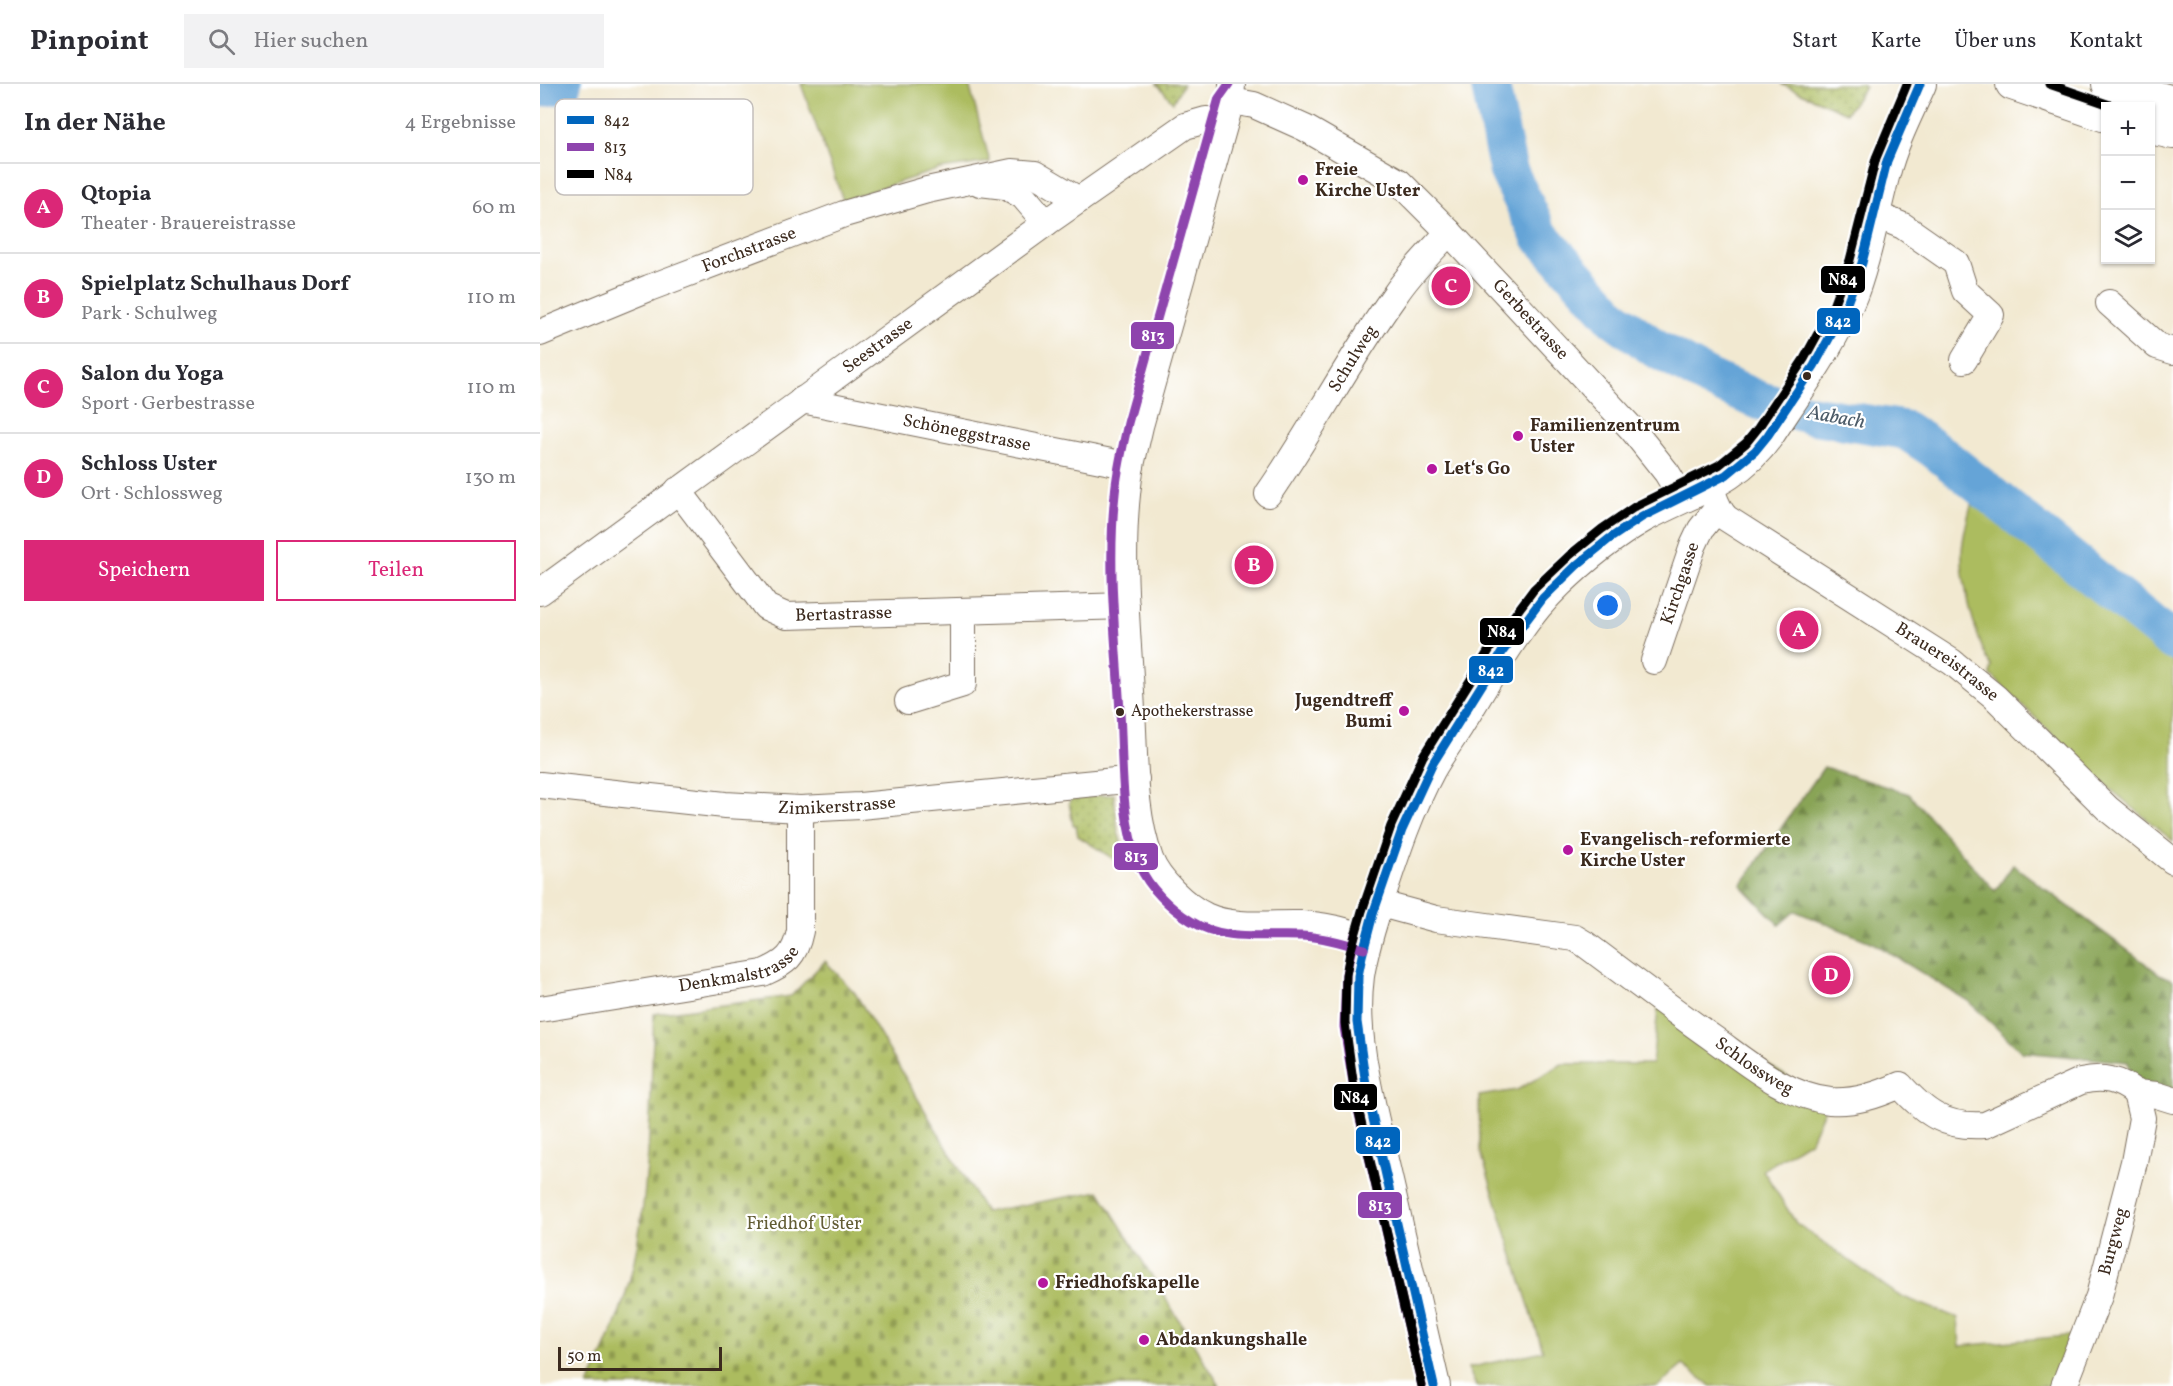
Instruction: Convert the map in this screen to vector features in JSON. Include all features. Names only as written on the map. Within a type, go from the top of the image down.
[{"type":"main road","points":[[1895,84],[1898,130]]},
{"type":"main road","points":[[1434,1386],[1368,1098],[1356,1025],[1358,976],[1367,937],[1407,817],[1431,766],[1532,610],[1551,588],[1595,548],[1642,517],[1682,498],[1713,497],[1756,452],[1768,435],[1836,327],[1851,295],[1862,262],[1884,172],[1898,130],[1920,84]]},
{"type":"main road","points":[[2012,84],[2101,114]]},
{"type":"main road","points":[[2108,84],[2173,102]]},
{"type":"main road","points":[[2155,129],[2173,133]]},
{"type":"street","name":"Seestrasse","points":[[540,591],[1046,223],[1185,126],[1206,120],[1233,97]]},
{"type":"street","name":"Gerbestrasse","points":[[1233,97],[1305,128],[1399,182],[1449,232],[1632,429],[1667,472],[1682,498]]},
{"type":"street","points":[[1233,97],[1131,466],[1125,545],[1126,606],[1136,779],[1142,832],[1151,861],[1174,894],[1207,916],[1237,924],[1330,926],[1367,937]]},
{"type":"street","points":[[2155,115],[2173,119]]},
{"type":"street","name":"Forchstrasse","points":[[540,333],[649,288],[844,214],[962,181],[1012,172],[1035,174],[1079,200]]},
{"type":"street","name":"Forchstrasse","points":[[962,181],[1005,186],[1023,196],[1046,223]]},
{"type":"street","points":[[1874,214],[1903,225],[1956,262],[1965,291],[1991,315],[1964,360]]},
{"type":"street","name":"Schulweg","points":[[1268,494],[1295,455],[1348,365],[1396,293],[1449,232]]},
{"type":"street","points":[[2109,303],[2157,346],[2173,351]]},
{"type":"street","name":"Schöneggstrasse","points":[[802,400],[1131,466]]},
{"type":"street","name":"Bertastrasse","points":[[678,490],[766,607],[786,616],[1126,606]]},
{"type":"street","name":"Kirchgasse","points":[[1654,661],[1713,497]]},
{"type":"street","name":"Brauereistrasse","points":[[1713,497],[1726,518],[1953,662],[1995,697],[2108,809],[2173,861]]},
{"type":"street","points":[[908,701],[963,684],[963,611]]},
{"type":"street","name":"Zimikerstrasse","points":[[540,785],[725,805],[800,808],[860,806],[1136,779]]},
{"type":"street","name":"Denkmalstrasse","points":[[540,1009],[763,973],[784,962],[797,945],[800,931],[800,808]]},
{"type":"street","name":"Schlossweg","points":[[1377,903],[1436,919],[1575,938],[1768,1078],[1791,1089],[1828,1101],[1860,1099],[1900,1085],[1924,1109],[1938,1118],[1973,1126],[1985,1125],[2081,1081],[2096,1078],[2112,1079],[2126,1085],[2136,1093]]},
{"type":"street","points":[[2136,1093],[2157,1095],[2173,1100]]},
{"type":"street","name":"Burgweg","points":[[2064,1386],[2099,1296],[2134,1162],[2142,1118],[2136,1093]]},
{"type":"green space","points":[[801,84],[969,84],[990,162],[940,169],[843,200]]},
{"type":"green space","points":[[1157,84],[1183,84],[1173,102]]},
{"type":"green space","points":[[1781,84],[1862,84],[1865,87],[1846,113]]},
{"type":"green space","points":[[1974,492],[2173,652],[2173,841],[2103,783],[1990,674],[1992,667],[1975,628],[1962,563],[1964,536]]},
{"type":"green space","points":[[1824,767],[1909,794],[1995,891],[2013,865],[2161,975],[2173,980],[2173,1100],[2136,1093],[2128,1062],[2022,1052],[1968,1001],[1873,943],[1795,911],[1779,925],[1741,885]]},
{"type":"green space","points":[[1114,794],[1118,832],[1129,864],[1126,867],[1078,836],[1076,825],[1073,825],[1069,802],[1073,798]]},
{"type":"green space","name":"Friedhof Uster","points":[[825,961],[855,993],[985,1212],[1099,1191],[1220,1386],[588,1386],[620,1312],[639,1235],[649,1140],[654,1014],[791,996]]},
{"type":"green space","points":[[1659,1000],[1828,1101],[1811,1140],[1763,1170],[1796,1223],[1898,1295],[1958,1318],[1960,1346],[2086,1334],[2064,1386],[1711,1386],[1683,1365],[1658,1386],[1476,1386],[1468,1368],[1543,1351],[1480,1150],[1479,1096],[1517,1090],[1562,1064],[1652,1064]]},
{"type":"waterway","name":"Aabach","points":[[540,88],[562,84]]},
{"type":"waterway","name":"Aabach","points":[[1490,84],[1508,170],[1540,236],[1614,318],[1656,349],[1714,381],[1761,401],[1811,415],[1905,430],[1934,449],[2173,641]]},
{"type":"transit line","name":"813","points":[[1229,84],[1219,98],[1128,423],[1117,476],[1112,576],[1125,809],[1133,847],[1148,882],[1175,910],[1191,921],[1217,932],[1245,936],[1310,937],[1364,949]]},
{"type":"transit line","name":"N84","points":[[1422,1386],[1355,1095],[1345,1023],[1346,975],[1350,953],[1391,826],[1423,756],[1493,644],[1534,589],[1602,529],[1636,506],[1719,465],[1746,443],[1758,428],[1804,359],[1833,306],[1850,260],[1876,158],[1907,84]]},
{"type":"transit line","name":"842","points":[[1434,1386],[1367,1092],[1357,1022],[1358,976],[1362,956],[1373,914],[1402,830],[1433,763],[1503,651],[1543,598],[1578,564],[1609,539],[1642,517],[1726,475],[1755,451],[1768,435],[1814,366],[1844,311],[1862,263],[1887,161],[1920,84]]},
{"type":"transit line","name":"N84","points":[[2049,84],[2101,102]]},
{"type":"transit line","name":"813","points":[[1355,934],[1346,974],[1344,1027],[1356,1101],[1422,1386]]},
{"type":"place","name":"Freie Kirche Uster","points":[[1303,180]]},
{"type":"place","name":"Salon du Yoga","points":[[1451,286]]},
{"type":"place","name":"Familienzentrum Uster","points":[[1518,436]]},
{"type":"place","name":"Let‘s Go","points":[[1432,469]]},
{"type":"place","name":"Spielplatz Schulhaus Dorf","points":[[1254,565]]},
{"type":"place","name":"Qtopia","points":[[1799,630]]},
{"type":"place","name":"Jugendtreff Bumi","points":[[1404,711]]},
{"type":"place","name":"Apothekerstrasse","points":[[1120,712]]},
{"type":"place","name":"Evangelisch-reformierte Kirche Uster","points":[[1568,850]]},
{"type":"place","name":"Schloss Uster","points":[[1831,975]]},
{"type":"place","name":"Friedhofskapelle","points":[[1043,1283]]},
{"type":"place","name":"Abdankungshalle","points":[[1144,1340]]}]
